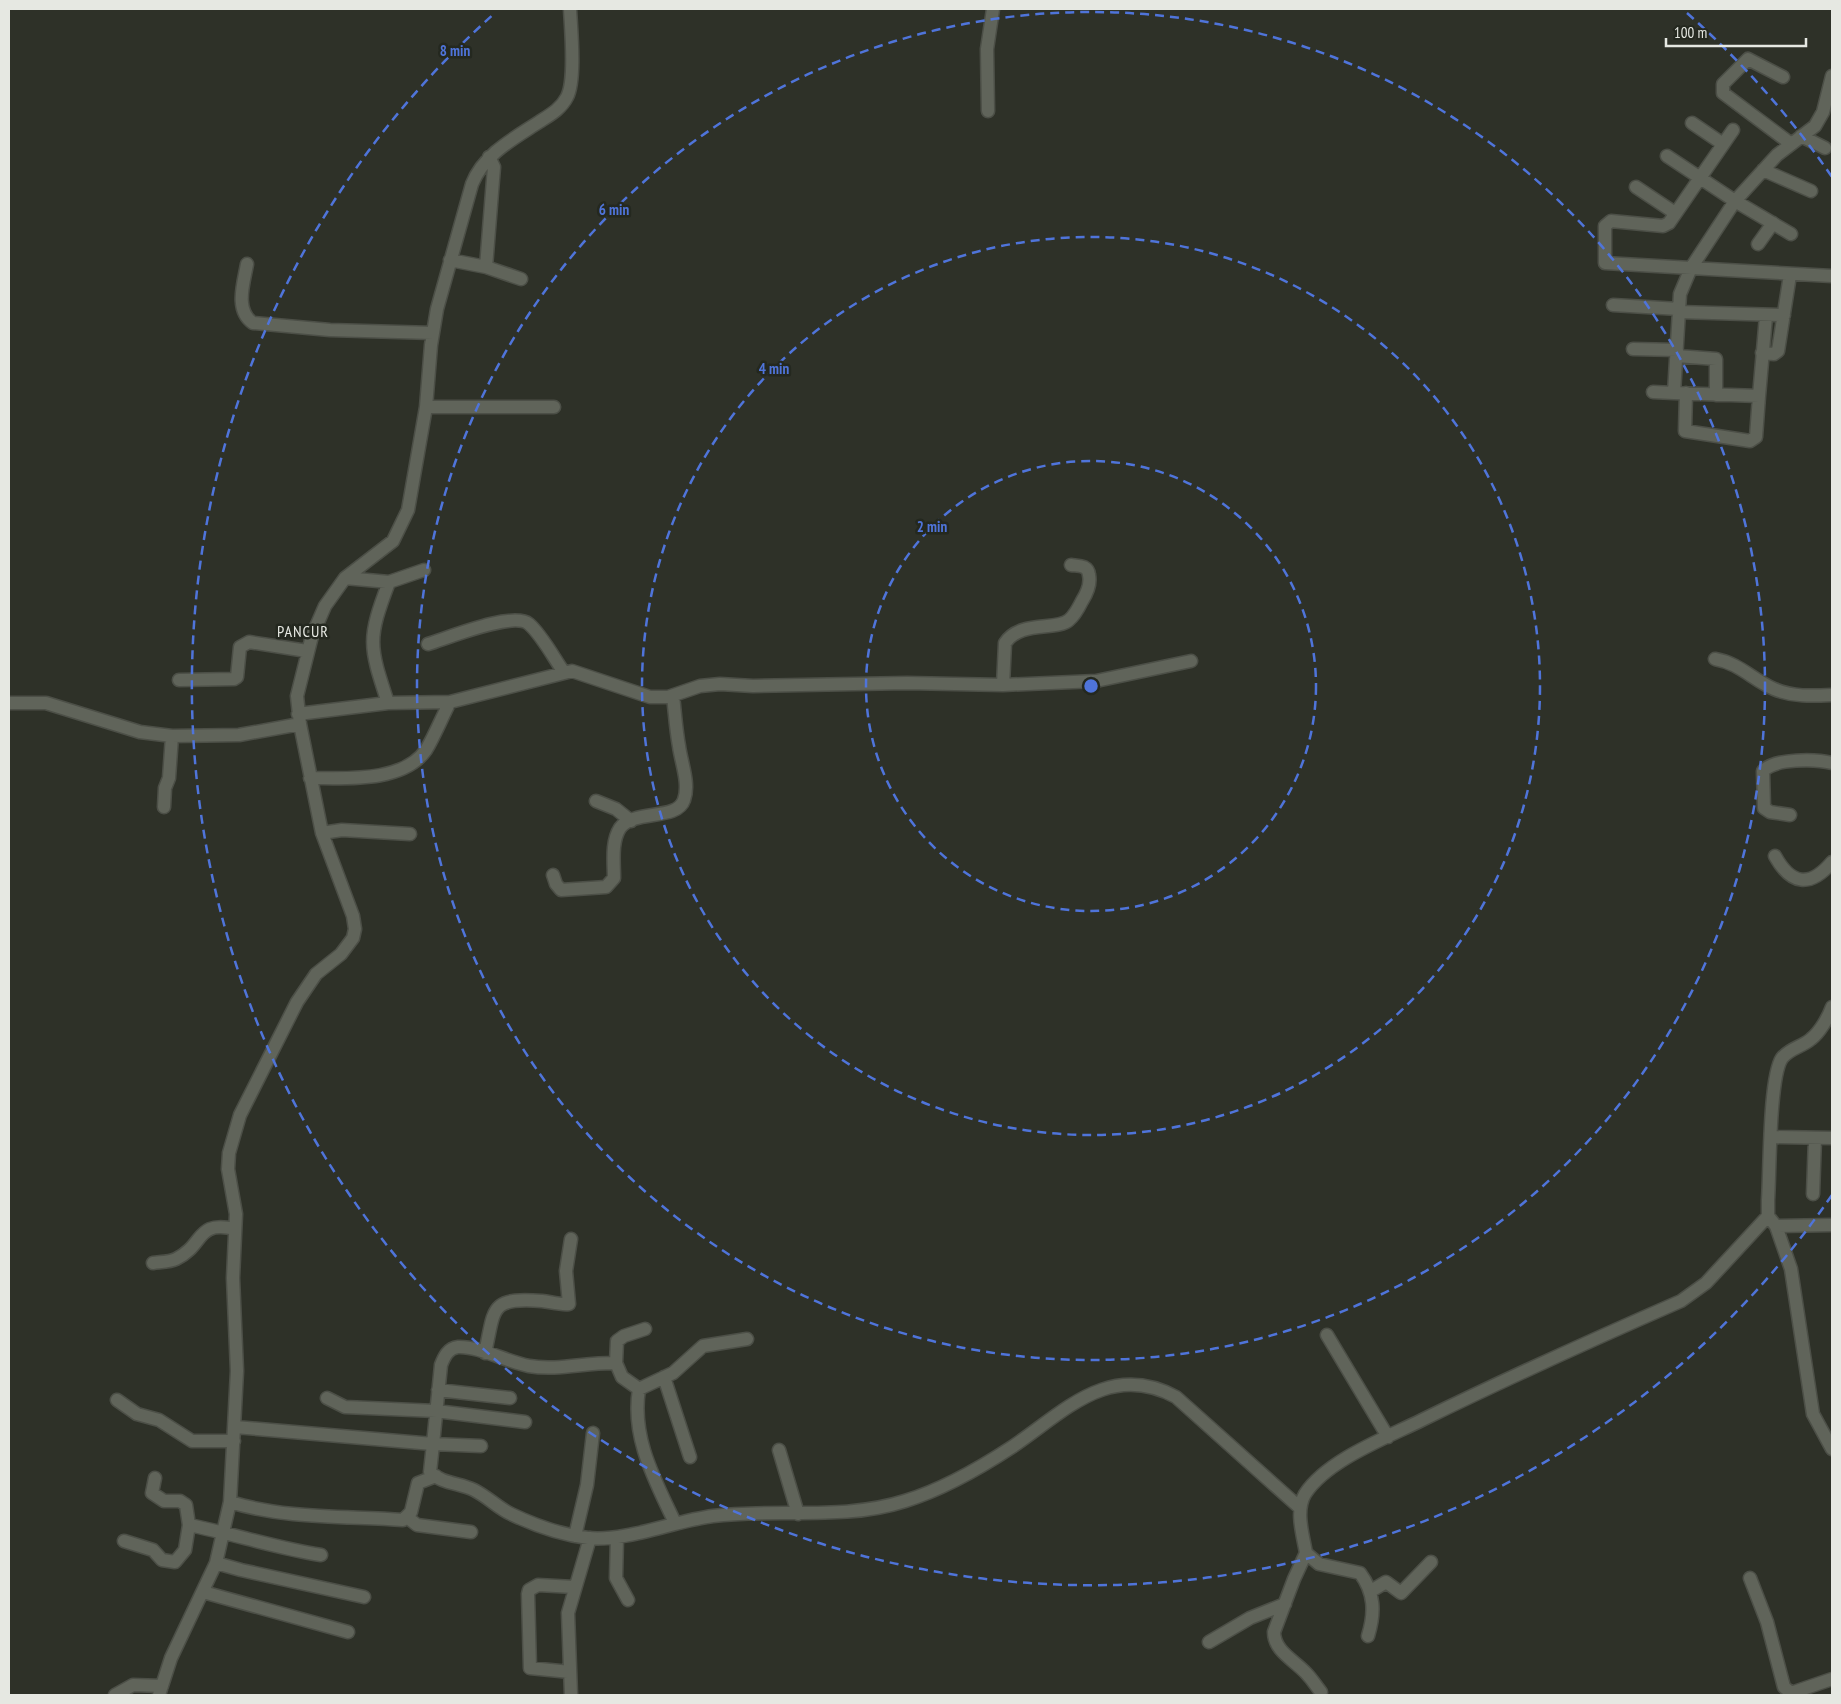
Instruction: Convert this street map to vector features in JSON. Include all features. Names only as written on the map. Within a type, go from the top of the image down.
[{"type":"street","points":[[115,1695],[133,1685],[161,1690],[172,1658],[216,1562],[230,1502],[237,1371],[233,1278],[236,1230],[234,1200],[228,1163],[240,1115],[306,988],[316,974],[341,954],[353,938],[355,928],[353,916],[322,833],[299,719],[297,696],[307,651],[325,606],[345,578],[393,540],[399,532],[412,492],[426,407],[433,333],[450,260],[472,184],[489,157],[551,115],[567,97],[571,75],[570,9]]},
{"type":"street","points":[[988,111],[987,49],[993,9]]},
{"type":"street","points":[[1782,77],[1748,59],[1723,84],[1722,89],[1723,93],[1790,143]]},
{"type":"street","points":[[1766,316],[1756,437],[1750,441],[1688,434],[1685,431],[1677,353],[1679,310],[1684,283],[1691,268],[1735,201],[1790,143],[1815,126],[1823,112],[1832,76]]},
{"type":"street","points":[[1692,123],[1723,144]]},
{"type":"street","points":[[1733,130],[1669,223],[1663,226],[1611,221],[1605,226],[1604,262],[1608,264],[1832,276]]},
{"type":"street","points":[[1801,136],[1825,148]]},
{"type":"street","points":[[1667,156],[1735,201],[1791,234]]},
{"type":"street","points":[[486,267],[494,167],[489,157]]},
{"type":"street","points":[[1764,170],[1811,191]]},
{"type":"street","points":[[1636,187],[1675,213]]},
{"type":"street","points":[[1758,244],[1772,224]]},
{"type":"street","points":[[450,260],[486,267],[521,279]]},
{"type":"street","points":[[246,264],[242,307],[248,320],[253,323],[330,330],[433,333]]},
{"type":"street","points":[[1762,353],[1774,354],[1778,351],[1790,275]]},
{"type":"street","points":[[1613,305],[1766,316],[1784,315]]},
{"type":"street","points":[[1633,348],[1716,359],[1716,395]]},
{"type":"street","points":[[1653,392],[1759,396]]},
{"type":"street","points":[[426,407],[554,408]]},
{"type":"street","points":[[1003,685],[1005,642],[1027,629],[1064,624],[1070,620],[1084,599],[1089,584],[1088,571],[1084,566],[1071,565]]},
{"type":"street","points":[[345,578],[389,582],[424,570]]},
{"type":"street","points":[[388,702],[375,664],[372,642],[377,612],[389,582]]},
{"type":"street","points":[[428,644],[506,620],[519,620],[529,624],[564,671]]},
{"type":"street","points":[[179,680],[234,679],[237,677],[239,670],[240,647],[249,642],[307,651]]},
{"type":"street","points":[[1715,659],[1737,666],[1766,685],[1786,693],[1800,696],[1832,696]]},
{"type":"street","points":[[9,703],[46,703],[140,732],[172,736],[239,735],[299,719],[388,702],[450,702],[564,671],[579,672],[650,697],[673,696],[695,687],[720,684],[753,686],[897,683],[1003,685],[1096,681],[1192,661]]},
{"type":"street","points":[[553,875],[556,884],[561,890],[606,887],[614,878],[614,846],[620,829],[631,821],[674,811],[681,807],[684,802],[684,774],[673,696]]},
{"type":"street","points":[[310,778],[384,776],[412,762],[425,750],[450,702]]},
{"type":"street","points":[[164,807],[165,788],[169,778],[172,736]]},
{"type":"street","points":[[1790,814],[1770,812],[1764,808],[1763,771],[1772,765],[1816,759],[1832,763]]},
{"type":"street","points":[[596,801],[616,810],[631,821]]},
{"type":"street","points":[[322,833],[342,830],[410,834]]},
{"type":"street","points":[[1775,856],[1781,867],[1794,880],[1805,881],[1825,870],[1832,862]]},
{"type":"street","points":[[1831,1014],[1810,1040],[1794,1047],[1782,1058],[1774,1079],[1771,1137],[1772,1221],[1791,1269],[1813,1414],[1832,1449]]},
{"type":"street","points":[[1771,1137],[1832,1138]]},
{"type":"street","points":[[1813,1194],[1815,1138]]},
{"type":"street","points":[[1321,1692],[1308,1675],[1279,1649],[1274,1641],[1274,1632],[1284,1604],[1306,1553],[1299,1508],[1305,1495],[1318,1478],[1332,1467],[1388,1437],[1511,1377],[1681,1301],[1706,1283],[1772,1221],[1832,1225]]},
{"type":"street","points":[[153,1263],[175,1260],[193,1247],[204,1232],[218,1226],[236,1230]]},
{"type":"street","points":[[485,1353],[494,1311],[502,1303],[523,1301],[569,1304],[570,1298],[566,1271],[571,1239]]},
{"type":"street","points":[[639,1389],[622,1377],[616,1363],[617,1341],[624,1336],[645,1329]]},
{"type":"street","points":[[1327,1335],[1388,1437]]},
{"type":"street","points":[[639,1389],[680,1368],[703,1346],[747,1339]]},
{"type":"street","points":[[616,1363],[597,1363],[567,1367],[538,1366],[465,1348],[452,1349],[443,1360],[438,1390],[430,1472],[436,1476],[473,1489],[511,1514],[575,1536],[590,1538],[618,1537],[675,1523],[715,1516],[848,1511],[905,1501],[930,1491],[1012,1446],[1046,1420],[1076,1402],[1111,1386],[1126,1384],[1153,1386],[1176,1397],[1299,1508]]},
{"type":"street","points":[[664,1377],[690,1457]]},
{"type":"street","points":[[639,1389],[637,1424],[644,1453],[675,1523]]},
{"type":"street","points":[[438,1390],[510,1398]]},
{"type":"street","points":[[327,1398],[344,1407],[436,1411],[525,1422]]},
{"type":"street","points":[[117,1400],[137,1414],[159,1420],[192,1441],[234,1440]]},
{"type":"street","points":[[235,1427],[433,1444],[481,1446]]},
{"type":"street","points":[[575,1536],[587,1485],[593,1432]]},
{"type":"street","points":[[779,1450],[798,1514]]},
{"type":"street","points":[[230,1502],[260,1510],[337,1518],[402,1520],[408,1517],[411,1512],[418,1483],[436,1476]]},
{"type":"street","points":[[124,1541],[153,1550],[162,1560],[175,1562],[185,1550],[189,1525],[186,1505],[180,1501],[164,1501],[152,1493],[155,1478]]},
{"type":"street","points":[[408,1517],[418,1525],[471,1532]]},
{"type":"street","points":[[189,1525],[224,1532],[265,1545],[321,1555]]},
{"type":"street","points":[[618,1537],[616,1578],[628,1600]]},
{"type":"street","points":[[571,1695],[568,1613],[574,1587],[590,1538]]},
{"type":"street","points":[[1306,1553],[1319,1564],[1360,1573],[1373,1599],[1368,1636]]},
{"type":"street","points":[[216,1562],[241,1570],[364,1597]]},
{"type":"street","points":[[1371,1592],[1386,1582],[1400,1593],[1431,1562]]},
{"type":"street","points":[[1750,1578],[1768,1622],[1784,1687],[1788,1692],[1791,1693],[1832,1679]]},
{"type":"street","points":[[570,1672],[530,1668],[528,1594],[529,1590],[538,1585],[574,1587]]},
{"type":"street","points":[[203,1592],[348,1632]]},
{"type":"street","points":[[1209,1642],[1250,1618],[1284,1604]]},
{"type":"district","name":"PANCUR","points":[[303,631]]}]
